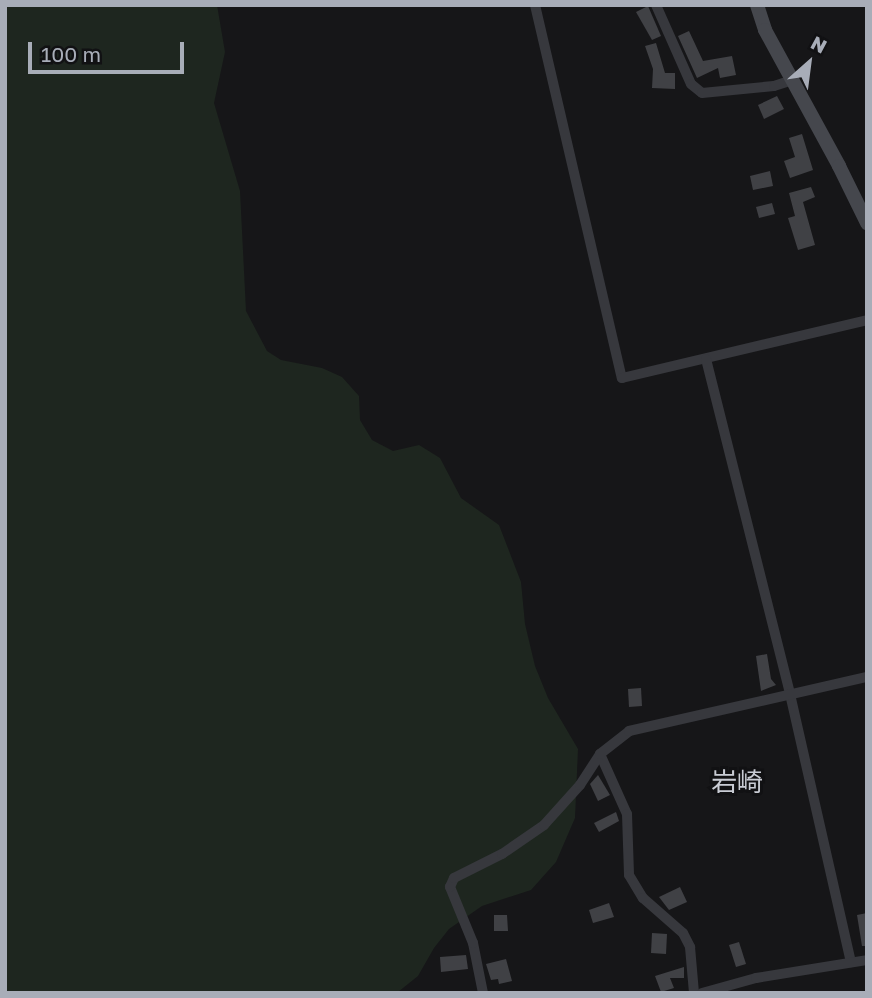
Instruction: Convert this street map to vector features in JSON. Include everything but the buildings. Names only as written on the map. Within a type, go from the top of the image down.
[{"type":"main road","points":[[757,5],[765,30],[867,223]]},
{"type":"street","points":[[534,5],[622,378],[867,320]]},
{"type":"street","points":[[656,5],[691,84],[702,93],[774,86],[792,80]]},
{"type":"street","points":[[706,359],[790,694],[851,962]]},
{"type":"street","points":[[483,993],[473,943],[450,887],[454,878],[502,854],[544,825],[580,785],[600,754],[629,731],[867,677]]},
{"type":"street","points":[[600,754],[627,814],[629,875],[643,898],[683,933],[690,947],[694,993]]},
{"type":"street","points":[[702,993],[756,978],[867,960]]},
{"type":"shaded area","points":[[5,5],[217,5],[225,52],[214,103],[240,191],[246,311],[267,351],[281,360],[322,368],[342,377],[359,396],[360,420],[372,440],[393,451],[419,445],[440,458],[461,498],[499,525],[521,582],[525,624],[535,666],[548,698],[578,749],[575,818],[556,862],[531,890],[482,906],[449,929],[418,976],[398,992],[5,993]]},
{"type":"district","name":"岩崎","points":[[737,782]]}]
